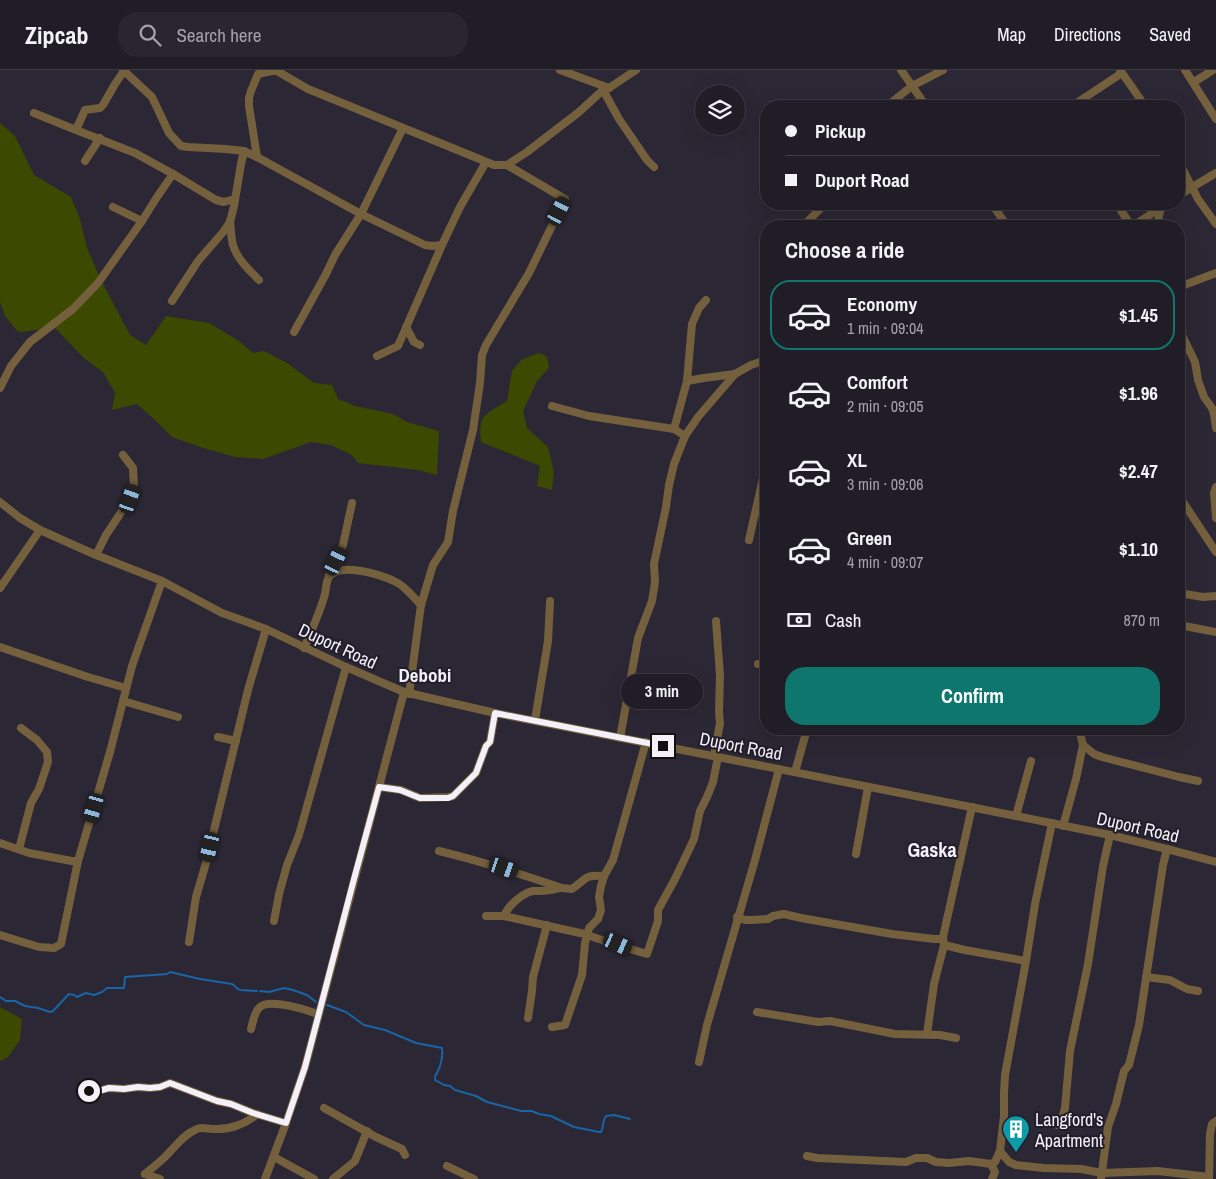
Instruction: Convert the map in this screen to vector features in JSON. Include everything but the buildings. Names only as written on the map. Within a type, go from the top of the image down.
[{"type":"street","points":[[76,130],[85,110],[100,108],[103,105],[123,70],[152,97],[169,133],[181,146],[244,151],[362,214],[425,245],[442,245]]},
{"type":"street","points":[[560,70],[606,89],[619,119],[647,160],[654,167]]},
{"type":"street","points":[[901,70],[922,100]]},
{"type":"street","points":[[894,100],[912,86],[943,70]]},
{"type":"street","points":[[1185,70],[1216,119]]},
{"type":"street","points":[[1194,82],[1213,70]]},
{"type":"street","points":[[257,157],[249,98],[258,74],[277,71],[308,89],[486,162],[507,166],[565,199],[529,273],[486,345],[482,355],[480,383],[472,430],[453,511],[448,542],[433,565],[421,606],[406,693],[379,787],[305,1067],[274,1158],[264,1179]]},
{"type":"street","points":[[507,166],[550,136],[606,89],[632,71]]},
{"type":"street","points":[[1080,100],[1121,71],[1141,100]]},
{"type":"street","points":[[34,113],[135,153],[216,200],[224,202],[235,199]]},
{"type":"street","points":[[294,332],[335,256],[362,214],[403,128]]},
{"type":"street","points":[[85,160],[100,138]]},
{"type":"street","points":[[172,301],[198,261],[224,231],[230,221],[244,151]]},
{"type":"street","points":[[377,356],[398,346],[442,245],[464,200],[486,162]]},
{"type":"street","points":[[1185,192],[1216,172]]},
{"type":"street","points":[[0,388],[11,366],[30,342],[73,309],[98,283],[173,174]]},
{"type":"street","points":[[1185,175],[1191,188],[1216,224]]},
{"type":"street","points":[[113,207],[142,221]]},
{"type":"street","points":[[808,220],[819,210]]},
{"type":"street","points":[[1141,220],[1156,210]]},
{"type":"street","points":[[230,221],[236,252],[250,272],[259,280]]},
{"type":"street","points":[[1185,285],[1216,273]]},
{"type":"street","points":[[674,429],[687,381],[692,324],[699,308],[706,300]]},
{"type":"street","points":[[406,327],[414,342],[420,345]]},
{"type":"street","points":[[1185,341],[1195,362],[1198,380],[1204,397],[1214,405],[1216,428]]},
{"type":"street","points":[[620,738],[638,638],[652,601],[655,582],[654,564],[674,464],[685,436],[698,417],[735,374],[760,361]]},
{"type":"street","points":[[687,381],[735,374]]},
{"type":"street","points":[[552,406],[589,416],[674,429],[685,436]]},
{"type":"street","points":[[96,555],[106,535],[130,499],[134,487],[134,468],[123,455]]},
{"type":"street","points":[[1216,487],[1214,494],[1216,518]]},
{"type":"street","points":[[749,540],[760,491]]},
{"type":"street","name":"Duport Road","points":[[0,502],[20,518],[40,530],[162,581],[222,613],[266,629],[406,693],[495,713],[1110,835],[1216,862]]},
{"type":"street","points":[[304,648],[325,594],[328,577],[343,545],[352,503]]},
{"type":"street","points":[[1185,505],[1216,552]]},
{"type":"street","points":[[0,588],[40,530]]},
{"type":"street","points":[[328,577],[336,571],[343,569],[374,574],[396,582],[421,606]]},
{"type":"street","points":[[0,935],[39,947],[54,948],[61,944],[78,861],[132,666],[162,581]]},
{"type":"street","points":[[1185,594],[1203,597],[1216,596]]},
{"type":"street","points":[[535,720],[548,641],[550,601]]},
{"type":"street","points":[[486,916],[504,916],[588,934],[593,938],[647,954],[658,921],[658,910],[694,839],[700,812],[713,782],[720,723],[720,675],[716,621]]},
{"type":"street","points":[[1185,626],[1216,632]]},
{"type":"street","points":[[189,942],[196,897],[206,864],[248,690],[266,629]]},
{"type":"street","points":[[0,647],[43,663],[126,688]]},
{"type":"street","points":[[274,921],[287,865],[299,836],[346,667]]},
{"type":"street","points":[[123,701],[178,717]]},
{"type":"street","points":[[379,787],[400,790],[420,798],[448,798],[453,796],[476,773],[486,746],[490,742],[495,713]]},
{"type":"street","points":[[18,849],[31,803],[39,789],[48,762],[47,752],[37,740],[21,728]]},
{"type":"street","points":[[796,772],[805,735]]},
{"type":"street","points":[[1063,826],[1083,745],[1080,735]]},
{"type":"street","points":[[218,737],[236,741]]},
{"type":"street","points":[[552,1027],[565,1025],[569,1014],[582,974],[585,943],[589,928],[598,919],[602,910],[599,897],[604,876],[613,860],[646,742]]},
{"type":"street","points":[[1083,745],[1094,754],[1102,757],[1198,781]]},
{"type":"street","points":[[1016,816],[1031,761]]},
{"type":"street","points":[[699,1062],[707,1025],[779,769]]},
{"type":"street","points":[[856,854],[868,787]]},
{"type":"street","points":[[927,1034],[934,984],[972,807]]},
{"type":"street","points":[[807,1156],[906,1162],[916,1158],[928,1158],[936,1162],[949,1163],[969,1161],[991,1164],[995,1162],[1000,1151],[1004,1116],[1005,1075],[1035,904],[1052,823]]},
{"type":"street","points":[[1057,1125],[1062,1119],[1070,1051],[1088,964],[1103,866],[1110,835]]},
{"type":"street","points":[[0,843],[29,853],[78,861]]},
{"type":"street","points":[[1101,1176],[1108,1127],[1124,1070],[1129,1065],[1139,1025],[1167,848]]},
{"type":"street","points":[[439,851],[474,859],[562,888],[572,889],[585,878],[604,876]]},
{"type":"street","points":[[530,877],[534,891]]},
{"type":"street","points":[[504,916],[512,904],[526,894],[534,891],[562,888]]},
{"type":"street","points":[[738,917],[745,920],[768,919],[784,914],[892,934],[934,939],[965,950],[1026,961]]},
{"type":"street","points":[[528,1018],[533,977],[547,925]]},
{"type":"street","points":[[1146,976],[1170,980],[1187,988],[1198,990]]},
{"type":"street","points":[[251,1029],[256,1012],[260,1006],[266,1004],[289,1006],[318,1014]]},
{"type":"street","points":[[757,1012],[818,1022],[830,1021],[894,1034],[927,1034],[956,1038]]},
{"type":"street","points":[[89,1091],[109,1088],[150,1088],[170,1083],[217,1101],[286,1123]]},
{"type":"street","points":[[324,1108],[402,1148],[405,1154]]},
{"type":"street","points":[[160,1179],[145,1174],[194,1130],[199,1128],[233,1128],[257,1114]]},
{"type":"street","points":[[1000,1151],[1009,1162],[1016,1165],[1081,1169],[1101,1176],[1158,1170],[1209,1178],[1210,1134],[1212,1124],[1216,1121]]},
{"type":"street","points":[[333,1179],[355,1161],[368,1131]]},
{"type":"street","points":[[274,1158],[314,1179]]},
{"type":"street","points":[[991,1164],[995,1172],[992,1179]]},
{"type":"street","points":[[447,1166],[474,1179]]},
{"type":"green space","points":[[0,123],[15,136],[34,175],[71,197],[80,219],[87,248],[101,280],[130,335],[146,345],[166,316],[209,323],[239,341],[253,353],[264,351],[287,363],[314,383],[332,385],[338,399],[355,406],[393,414],[407,422],[439,431],[437,475],[418,470],[358,463],[352,455],[331,445],[311,442],[263,459],[235,457],[172,437],[137,404],[112,410],[115,393],[103,372],[84,358],[55,328],[18,332],[5,316],[0,302]]},
{"type":"green space","points":[[538,353],[547,356],[549,368],[537,381],[523,411],[527,428],[548,447],[554,472],[552,490],[537,486],[540,466],[481,442],[480,433],[482,420],[485,416],[507,401],[512,371],[521,360]]},
{"type":"green space","points":[[0,1007],[22,1019],[20,1040],[8,1057],[0,1061]]},
{"type":"waterway","points":[[0,997],[6,1001],[15,1001],[25,1006],[50,1012],[69,994],[77,997],[86,993],[94,995],[107,988],[124,988],[125,977],[167,974],[170,972],[232,984],[240,990],[257,991]]},
{"type":"waterway","points":[[260,991],[269,992],[284,988],[307,995],[316,1002]]},
{"type":"waterway","points":[[327,1005],[346,1012],[364,1025],[385,1030],[416,1043],[442,1048],[441,1063],[435,1075],[435,1080],[455,1090],[476,1096],[487,1102],[521,1111],[532,1111],[551,1116],[574,1127],[599,1132],[602,1130],[606,1116],[614,1115],[630,1119]]},
{"type":"place","name":"Langford's Apartment","points":[[1016,1153]]},
{"type":"district","name":"Debobi","points":[[425,675]]},
{"type":"district","name":"Gaska","points":[[932,849]]},
{"type":"route","points":[[89,1091],[109,1088],[150,1088],[170,1083],[217,1101],[231,1104],[240,1109],[286,1123],[305,1067],[379,787],[400,790],[420,798],[448,798],[453,796],[476,773],[486,746],[490,742],[495,713],[663,746]]}]
